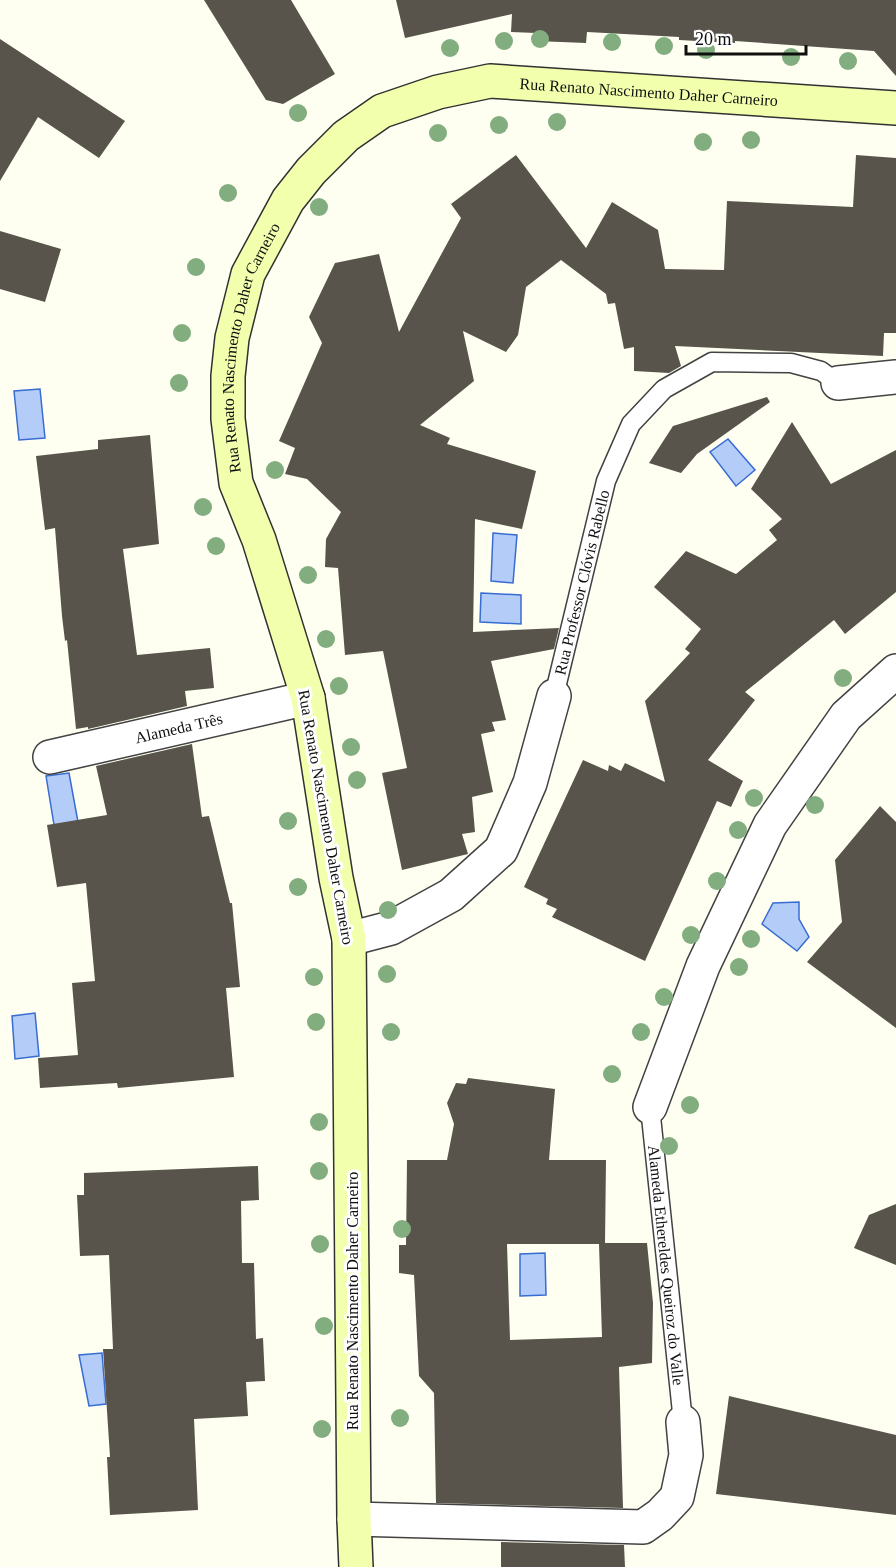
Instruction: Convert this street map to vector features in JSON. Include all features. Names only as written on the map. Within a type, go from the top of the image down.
[{"type":"street","name":"Rua Renato Nascimento Daher Carneiro","points":[[356,1567],[349,939],[336,878],[308,698],[259,540],[236,483],[228,419],[228,387],[232,338],[248,274],[288,200],[311,171],[346,136],[382,111],[438,92],[490,81],[896,108]]},
{"type":"street","name":"Rua Professor Clóvis Rabello","points":[[838,383],[896,377]]},
{"type":"street","points":[[650,1107],[703,966],[770,825],[846,716],[896,671]]},
{"type":"street","name":"Rua Professor Clóvis Rabello","points":[[349,939],[391,928],[451,895],[501,850],[530,783],[554,696]]},
{"type":"street","name":"Alameda Três","points":[[50,757],[308,698]]},
{"type":"street","points":[[354,1519],[643,1527],[660,1515],[677,1497],[686,1455],[683,1422]]},
{"type":"lane","name":"Rua Professor Clóvis Rabello","points":[[554,696],[606,481],[631,424],[664,389],[712,362],[790,363],[821,370],[838,383]]},
{"type":"lane","name":"Alameda Ethereldes Queiroz do Valle","points":[[650,1107],[683,1422]]},
{"type":"water","points":[[40,389],[45,438],[19,440],[14,391]]},
{"type":"water","points":[[728,439],[755,470],[736,486],[710,452]]},
{"type":"water","points":[[493,533],[517,535],[513,583],[491,581]]},
{"type":"water","points":[[481,593],[521,595],[521,624],[480,622]]},
{"type":"water","points":[[69,773],[80,833],[56,837],[46,776]]},
{"type":"water","points":[[799,902],[799,919],[809,937],[797,951],[762,924],[773,903]]},
{"type":"water","points":[[35,1013],[39,1056],[15,1059],[12,1016]]},
{"type":"water","points":[[545,1253],[546,1295],[520,1296],[520,1254]]},
{"type":"water","points":[[102,1353],[106,1404],[89,1406],[79,1355]]},
{"type":"building","points":[[204,0],[291,0],[335,74],[283,104],[266,100]]},
{"type":"building","points":[[396,0],[896,0],[896,76],[874,51],[735,41],[735,43],[679,40],[679,37],[587,32],[586,43],[536,41],[536,33],[511,32],[512,14],[405,38]]},
{"type":"building","points":[[0,39],[125,121],[99,158],[38,117],[0,181]]},
{"type":"building","points":[[516,155],[586,248],[612,202],[658,230],[665,269],[724,270],[727,201],[853,207],[856,155],[896,158],[896,333],[884,333],[883,356],[675,346],[681,366],[669,373],[634,371],[634,347],[624,349],[615,303],[608,304],[606,294],[561,260],[526,287],[518,335],[506,352],[463,331],[474,381],[420,425],[450,438],[447,444],[536,471],[522,529],[475,519],[473,632],[559,628],[554,649],[491,661],[506,720],[492,722],[495,731],[481,734],[493,792],[472,797],[475,832],[462,834],[468,854],[402,870],[382,773],[407,768],[383,651],[345,655],[338,568],[325,567],[326,539],[341,512],[307,479],[285,474],[295,448],[279,441],[322,343],[309,317],[335,263],[379,254],[399,332],[461,218],[451,204]]},
{"type":"building","points":[[0,231],[61,249],[45,302],[0,289]]},
{"type":"building","points":[[767,397],[770,402],[697,454],[681,473],[649,463],[673,426]]},
{"type":"building","points":[[792,422],[831,484],[896,450],[896,592],[845,634],[834,620],[745,692],[755,700],[708,760],[743,781],[731,807],[717,801],[645,961],[552,917],[557,909],[546,904],[548,899],[524,887],[583,760],[608,771],[609,765],[621,771],[625,763],[665,782],[645,701],[690,653],[685,649],[701,629],[654,587],[686,551],[736,574],[777,540],[769,530],[782,519],[751,489]]},
{"type":"building","points":[[150,435],[159,544],[123,549],[137,655],[210,648],[214,688],[185,691],[187,706],[88,729],[88,727],[76,729],[67,640],[65,641],[62,616],[55,528],[45,530],[36,456],[98,449],[98,440]]},
{"type":"building","points":[[192,744],[202,817],[209,816],[230,903],[232,903],[240,987],[226,988],[234,1077],[118,1088],[117,1083],[40,1088],[38,1058],[78,1055],[72,983],[95,981],[86,883],[57,887],[47,825],[107,815],[96,766]]},
{"type":"building","points":[[880,806],[896,822],[896,1028],[807,962],[842,922],[835,860]]},
{"type":"building","points":[[468,1078],[555,1089],[549,1160],[606,1160],[605,1243],[647,1243],[653,1303],[652,1363],[619,1367],[623,1508],[436,1503],[434,1393],[419,1376],[414,1275],[399,1273],[399,1245],[406,1245],[407,1160],[447,1160],[454,1124],[447,1103],[456,1083],[466,1084]],"holes":[[[507,1244],[599,1244],[602,1337],[510,1340]]]},
{"type":"building","points":[[258,1166],[259,1200],[241,1201],[242,1263],[254,1263],[256,1339],[263,1338],[265,1381],[246,1382],[248,1416],[194,1419],[198,1510],[110,1515],[107,1457],[110,1457],[103,1349],[113,1349],[109,1255],[80,1256],[77,1195],[84,1195],[84,1173]]},
{"type":"building","points":[[896,1204],[896,1265],[854,1248],[869,1215]]},
{"type":"building","points":[[729,1396],[896,1435],[896,1515],[716,1494]]},
{"type":"building","points":[[501,1542],[624,1545],[625,1567],[501,1567]]}]
